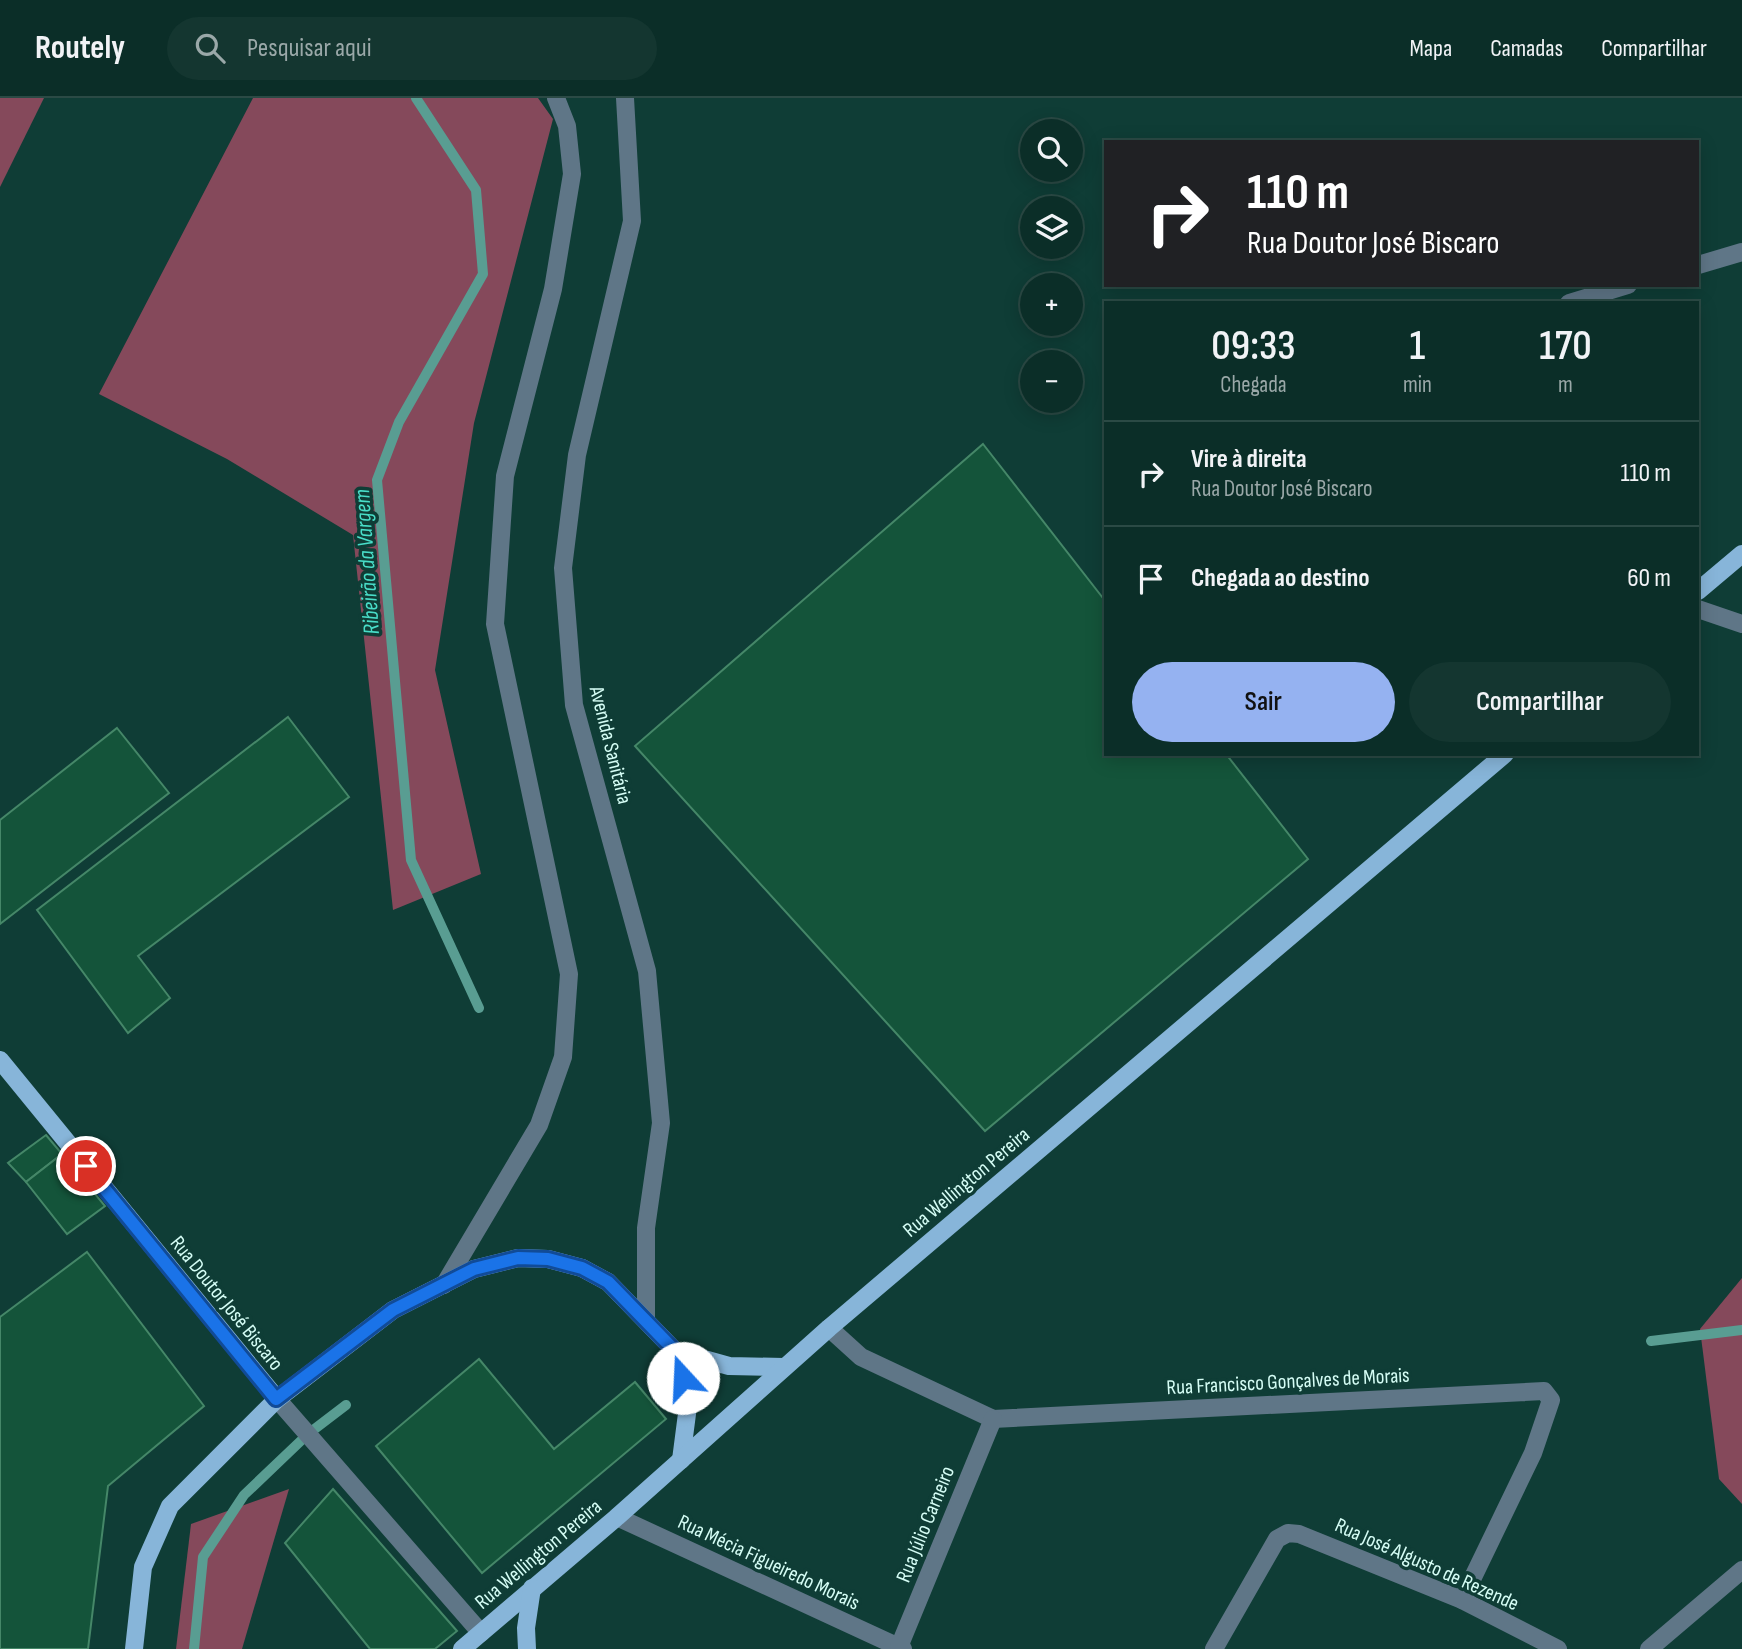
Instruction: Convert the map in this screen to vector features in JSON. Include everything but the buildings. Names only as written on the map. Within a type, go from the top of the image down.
[{"type":"main road","points":[[1699,590],[1742,554]]},
{"type":"main road","name":"Rua Wellington Pereira","points":[[462,1649],[617,1517],[829,1328],[1503,756]]},
{"type":"main road","name":"Rua Doutor José Biscaro","points":[[0,1059],[276,1399]]},
{"type":"main road","points":[[134,1649],[143,1567],[170,1506],[276,1399],[393,1310],[474,1269],[518,1258],[548,1259],[582,1268],[608,1282],[675,1351],[688,1406],[681,1460]]},
{"type":"main road","points":[[675,1351],[729,1366],[784,1367]]},
{"type":"main road","points":[[527,1649],[526,1628],[532,1588]]},
{"type":"street","points":[[444,1285],[539,1125],[563,1056],[569,974],[495,624],[505,476],[553,289],[572,174],[567,126],[556,98]]},
{"type":"street","name":"Avenida Sanitária","points":[[625,98],[632,221],[577,455],[563,568],[574,705],[647,971],[661,1123],[646,1228],[646,1320]]},
{"type":"street","points":[[1699,265],[1742,252]]},
{"type":"street","points":[[1576,301],[1622,287]]},
{"type":"street","points":[[1699,609],[1742,624]]},
{"type":"street","name":"Rua Francisco Gonçalves de Morais","points":[[829,1328],[861,1357],[993,1419],[1544,1391],[1551,1400],[1533,1452],[1462,1600]]},
{"type":"street","name":"Rua Doutor José Biscaro","points":[[276,1399],[481,1633]]},
{"type":"street","name":"Rua Júlio Carneiro","points":[[901,1648],[993,1419]]},
{"type":"street","name":"Rua Mécia Figueiredo Morais","points":[[617,1517],[901,1648]]},
{"type":"street","name":"Rua José Algusto de Rezende","points":[[1214,1649],[1277,1539],[1288,1534],[1299,1534],[1462,1600],[1558,1649]]},
{"type":"street","points":[[1649,1649],[1742,1570]]},
{"type":"shaded area","points":[[0,98],[44,98],[0,187]]},
{"type":"shaded area","points":[[253,98],[538,98],[553,119],[474,423],[435,670],[481,874],[393,910],[353,535],[227,459],[99,394]]},
{"type":"shaded area","points":[[1742,1278],[1742,1504],[1719,1479],[1700,1329]]},
{"type":"shaded area","points":[[289,1489],[242,1649],[176,1649],[191,1524]]},
{"type":"waterway","name":"Ribeirão da Vargem","points":[[416,98],[476,190],[483,274],[399,422],[377,480],[411,860],[479,1008]]},
{"type":"waterway","points":[[1651,1341],[1742,1330]]},
{"type":"waterway","name":"Ribeirão da Vargem","points":[[194,1649],[203,1557],[244,1495],[308,1434],[346,1405]]},
{"type":"route","points":[[86,1166],[276,1399],[393,1310],[474,1269],[518,1258],[548,1259],[582,1268],[608,1282],[667,1340],[675,1351],[683,1378]]}]
